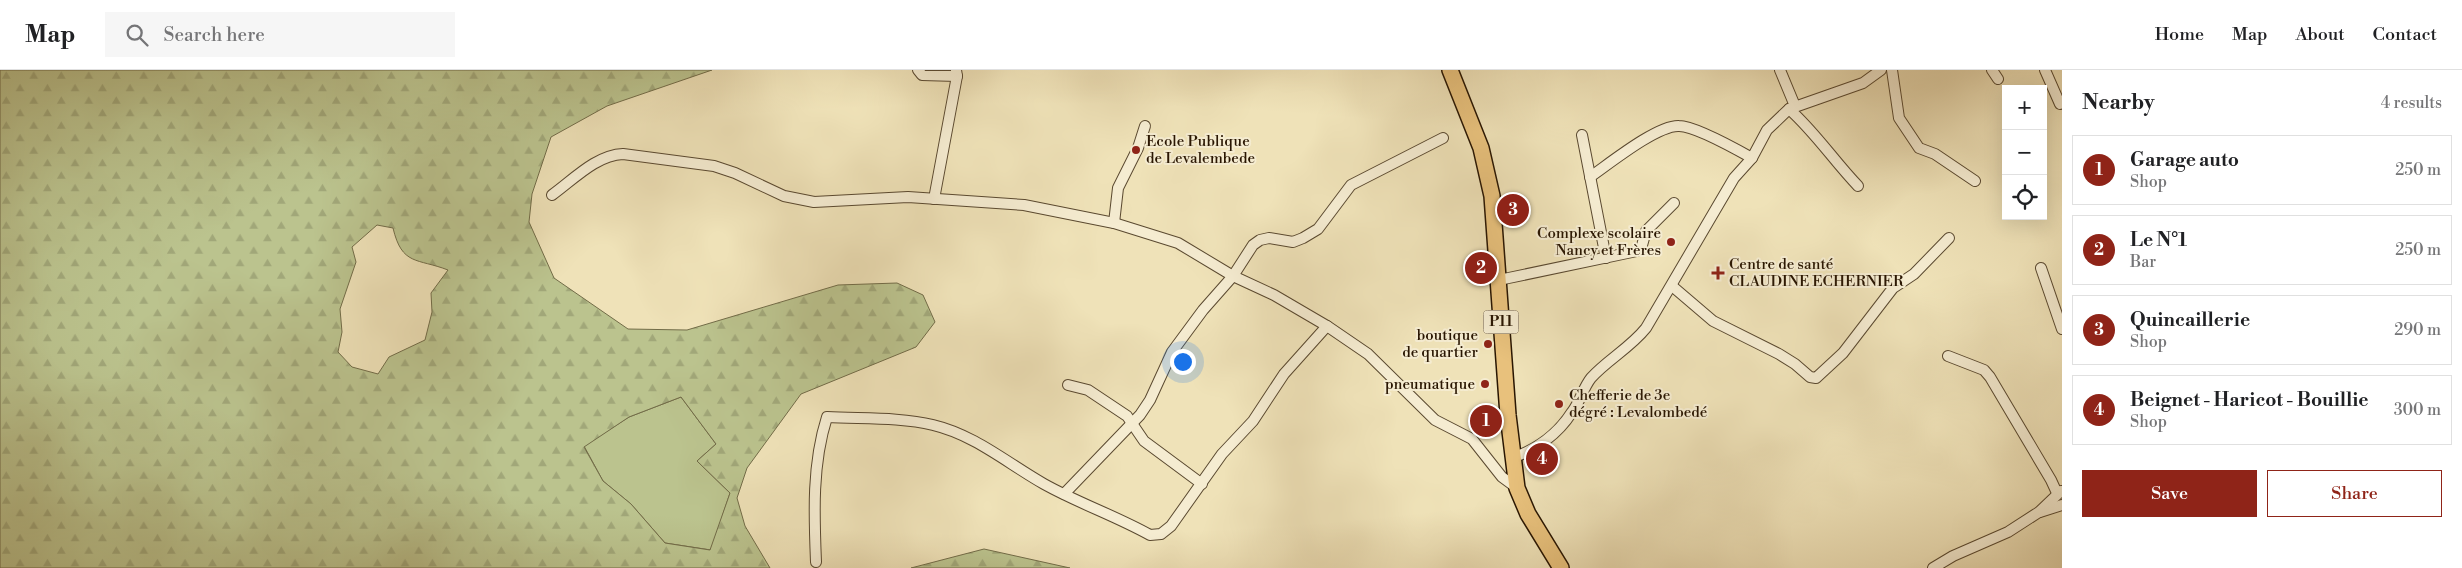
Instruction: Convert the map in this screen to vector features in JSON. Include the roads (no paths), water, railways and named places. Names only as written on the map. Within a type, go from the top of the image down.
[{"type":"main road","name":"P11","points":[[1450,70],[1481,148],[1492,196],[1512,458],[1517,488],[1528,514],[1561,568]]},
{"type":"street","points":[[918,70],[922,75],[956,73],[934,199]]},
{"type":"street","points":[[1780,70],[1792,107],[1836,164],[1858,186]]},
{"type":"street","points":[[1512,458],[1528,453],[1543,443],[1568,418],[1592,378],[1640,336],[1672,286],[1734,178],[1752,158],[1767,130],[1792,107],[1863,83],[1881,70]]},
{"type":"street","points":[[1892,70],[1898,118],[1919,148],[1935,154],[1975,181]]},
{"type":"street","points":[[2045,70],[2060,104]]},
{"type":"street","points":[[1114,223],[1118,188],[1138,148],[1145,126]]},
{"type":"street","points":[[1590,177],[1636,145],[1672,126],[1689,127],[1752,158]]},
{"type":"street","points":[[1582,135],[1606,258]]},
{"type":"street","points":[[1064,494],[1134,424],[1150,400],[1172,352],[1233,276],[1253,245],[1260,240],[1269,238],[1293,242],[1304,238],[1318,229],[1351,185],[1443,138]]},
{"type":"street","points":[[552,195],[600,160],[611,154],[623,154],[714,166],[735,172],[784,196],[814,202],[908,197],[1042,207],[1114,223],[1178,243],[1233,276],[1250,282],[1327,326],[1368,354],[1435,420],[1472,439],[1502,477],[1517,488]]},
{"type":"street","points":[[1499,280],[1641,249],[1646,231],[1674,203]]},
{"type":"street","points":[[1672,286],[1712,321],[1779,354],[1795,364],[1810,377],[1816,378],[1843,353],[1894,288],[1914,274],[1949,238]]},
{"type":"street","points":[[2041,268],[2062,329]]},
{"type":"street","points":[[816,562],[814,490],[822,435],[827,417],[912,422],[933,425],[949,430],[977,441],[1045,485],[1150,535],[1156,535],[1171,526],[1222,454],[1253,421],[1284,374],[1327,326]]},
{"type":"street","points":[[1933,568],[1953,556],[2008,532],[2039,512],[2059,492],[1990,377],[1984,370],[1948,356]]},
{"type":"street","points":[[1068,385],[1088,390],[1127,416],[1144,441],[1202,484]]},
{"type":"street","points":[[2039,512],[2062,505]]},
{"type":"place","name":"Ecole Publique de Levalembede","points":[[1136,150]]},
{"type":"place","name":"Quincaillerie","points":[[1513,210]]},
{"type":"place","name":"Complexe scolaire Nancy et Frères","points":[[1671,242]]},
{"type":"place","name":"Le N°1","points":[[1481,268]]},
{"type":"place","name":"Centre de santé CLAUDINE ECHERNIER","points":[[1718,273]]},
{"type":"place","name":"boutique de quartier","points":[[1488,344]]},
{"type":"place","name":"pneumatique","points":[[1485,384]]},
{"type":"place","name":"Chefferie de 3e dégré : Levalombedé","points":[[1559,404]]},
{"type":"place","name":"Garage auto","points":[[1486,421]]},
{"type":"place","name":"Beignet - Haricot - Bouillie","points":[[1542,459]]}]
